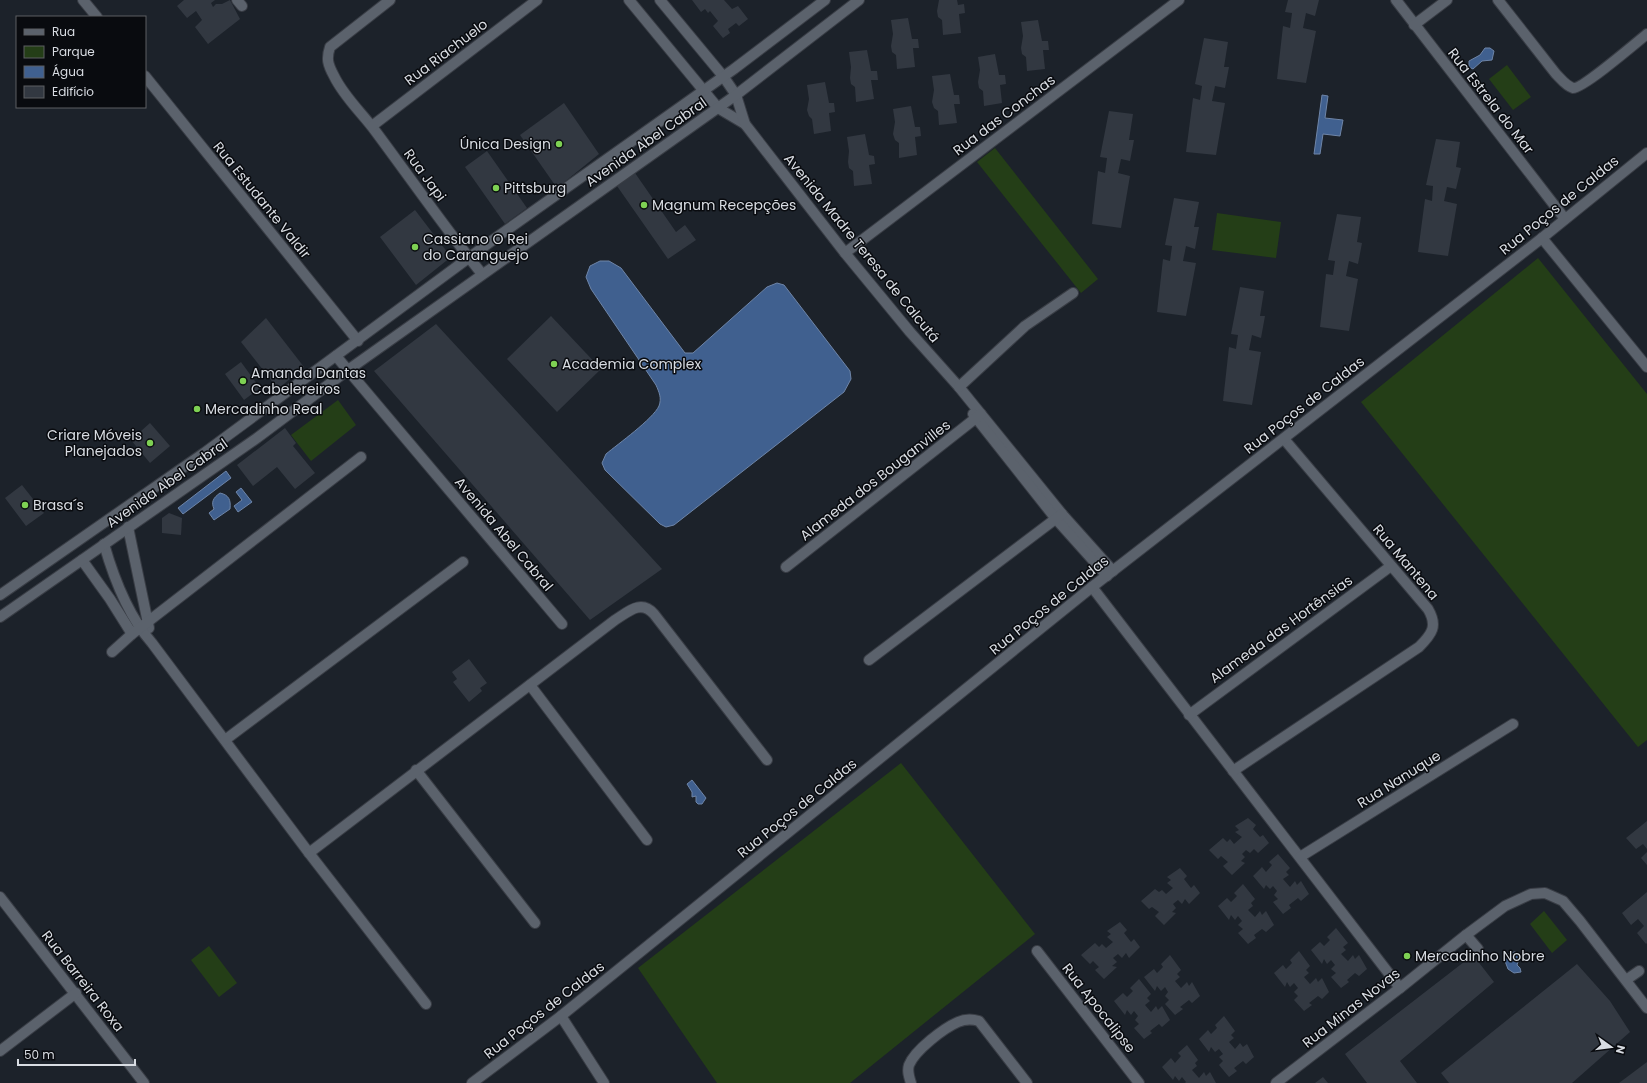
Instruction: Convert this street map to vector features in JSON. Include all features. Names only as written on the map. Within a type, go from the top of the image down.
[{"type":"street","points":[[83,0],[96,16]]},
{"type":"street","name":"Rua Japi","points":[[390,0],[330,47],[327,56],[329,67],[345,92],[482,274]]},
{"type":"street","name":"Rua Riachuelo","points":[[372,126],[537,0]]},
{"type":"street","name":"Avenida Madre Teresa de Calcutá","points":[[629,0],[704,89],[718,108],[745,124]]},
{"type":"street","name":"Avenida Madre Teresa de Calcutá","points":[[660,0],[723,76],[736,95],[745,124],[845,253],[910,332],[959,387],[978,417],[1059,517],[1110,574]]},
{"type":"street","name":"Avenida Abel Cabral","points":[[0,595],[204,452],[358,341],[470,259],[497,237],[723,76],[825,0]]},
{"type":"street","name":"Avenida Abel Cabral","points":[[0,617],[257,438],[348,370],[436,309],[482,274],[718,108],[859,0]]},
{"type":"street","name":"Rua das Conchas","points":[[845,253],[1179,0]]},
{"type":"street","name":"Rua Estrela do Mar","points":[[1396,0],[1414,26],[1566,219]]},
{"type":"street","points":[[1414,26],[1447,0]]},
{"type":"street","points":[[1498,0],[1556,74],[1566,85],[1573,88],[1577,88],[1590,80],[1647,34]]},
{"type":"street","name":"Rua Estudante Valdir","points":[[146,77],[358,341]]},
{"type":"street","name":"Rua Poços de Caldas","points":[[472,1083],[561,1016],[1092,587],[1542,238],[1647,153]]},
{"type":"street","points":[[1542,238],[1647,367]]},
{"type":"street","points":[[959,387],[1025,326],[1073,293]]},
{"type":"street","name":"Avenida Abel Cabral","points":[[336,356],[562,624]]},
{"type":"street","name":"Alameda dos Bouganvilles","points":[[786,567],[978,417]]},
{"type":"street","name":"Rua Mantena","points":[[1233,771],[1419,647],[1427,640],[1434,624],[1432,616],[1422,600],[1391,566],[1284,438]]},
{"type":"street","points":[[112,652],[140,628],[361,457]]},
{"type":"street","points":[[869,660],[1059,517]]},
{"type":"street","points":[[128,527],[140,628]]},
{"type":"street","points":[[104,544],[110,568],[140,628]]},
{"type":"street","points":[[82,560],[110,600],[140,628],[152,643],[309,853],[426,1004]]},
{"type":"street","points":[[225,740],[463,562]]},
{"type":"street","name":"Alameda das Hortênsias","points":[[1189,715],[1391,566]]},
{"type":"street","points":[[1092,587],[1400,988]]},
{"type":"street","points":[[309,853],[416,770],[615,620],[634,609],[646,608],[654,614],[767,760]]},
{"type":"street","points":[[530,685],[647,840]]},
{"type":"street","name":"Rua Nanuque","points":[[1300,857],[1513,724]]},
{"type":"street","points":[[416,770],[535,922]]},
{"type":"street","name":"Rua Minas Novas","points":[[1276,1083],[1505,906],[1531,894],[1545,893],[1563,901],[1647,1008]]},
{"type":"street","name":"Rua Barreira Roxa","points":[[0,897],[76,993],[144,1083]]},
{"type":"street","points":[[1466,935],[1478,949]]},
{"type":"street","name":"Rua Apocalipse","points":[[1037,951],[1139,1083]]},
{"type":"street","points":[[1626,980],[1639,971]]},
{"type":"street","points":[[0,1051],[76,993]]},
{"type":"street","points":[[561,1016],[604,1083]]},
{"type":"street","points":[[910,1083],[908,1071],[915,1055],[923,1046],[958,1022],[967,1019],[979,1021],[1027,1083]]},
{"type":"green space","points":[[1507,65],[1531,97],[1513,110],[1489,79]]},
{"type":"green space","points":[[995,148],[1098,279],[1081,293],[977,162]]},
{"type":"green space","points":[[1217,213],[1281,222],[1276,258],[1212,250]]},
{"type":"green space","points":[[1538,258],[1647,394],[1647,740],[1638,747],[1361,402]]},
{"type":"green space","points":[[338,400],[356,425],[311,461],[291,435]]},
{"type":"green space","points":[[901,763],[1035,934],[850,1083],[717,1083],[638,968]]},
{"type":"green space","points":[[1544,911],[1567,940],[1552,953],[1530,924]]},
{"type":"green space","points":[[209,946],[237,983],[219,997],[191,960]]},
{"type":"water","points":[[1485,48],[1490,48],[1494,51],[1492,60],[1482,61],[1473,69],[1469,67],[1469,61],[1480,55]]},
{"type":"water","points":[[1322,95],[1328,96],[1325,118],[1343,120],[1340,136],[1323,134],[1320,154],[1314,154]]},
{"type":"water","points":[[600,261],[609,261],[621,268],[685,353],[693,353],[767,287],[777,283],[784,285],[850,371],[851,379],[844,392],[674,525],[666,527],[660,524],[605,470],[602,463],[606,454],[650,418],[659,406],[660,398],[656,385],[591,289],[586,277],[590,266]]},
{"type":"water","points":[[226,471],[231,478],[183,514],[178,508]]},
{"type":"water","points":[[241,488],[252,502],[238,512],[234,506],[242,500],[236,492]]},
{"type":"water","points":[[220,493],[229,498],[230,509],[214,520],[209,513],[214,509],[213,500]]},
{"type":"water","points":[[692,780],[706,798],[702,804],[698,804],[696,802],[696,796],[692,797],[692,792],[687,784]]},
{"type":"water","points":[[1515,952],[1520,955],[1517,965],[1521,972],[1514,973],[1508,969],[1505,961],[1509,953]]},
{"type":"building","points":[[184,0],[215,0],[211,3],[213,7],[216,4],[222,4],[230,0],[240,19],[208,44],[195,27],[202,20],[196,11],[187,18],[177,6]]},
{"type":"building","points":[[692,0],[724,0],[732,9],[738,6],[748,19],[739,26],[736,23],[728,29],[730,33],[723,38],[713,26],[718,21],[710,11],[708,13],[705,9],[701,12]]},
{"type":"building","points":[[939,0],[957,0],[958,5],[964,4],[965,13],[959,14],[961,33],[943,35],[942,20],[938,17],[937,11]]},
{"type":"building","points":[[1288,0],[1319,0],[1315,16],[1306,13],[1303,28],[1316,31],[1306,83],[1277,79],[1283,26],[1290,28],[1292,13],[1285,12]]},
{"type":"building","points":[[908,18],[912,39],[918,39],[919,48],[913,48],[915,67],[897,69],[896,55],[892,52],[891,46],[893,34],[891,20]]},
{"type":"building","points":[[1038,20],[1042,41],[1048,41],[1049,50],[1043,50],[1045,69],[1027,71],[1026,57],[1022,54],[1021,48],[1023,36],[1021,22]]},
{"type":"building","points":[[1204,38],[1228,42],[1224,67],[1229,67],[1225,88],[1215,86],[1212,101],[1225,103],[1216,155],[1186,152],[1193,98],[1200,100],[1202,86],[1195,84]]},
{"type":"building","points":[[867,50],[871,71],[877,71],[878,80],[871,80],[874,99],[856,102],[855,87],[851,84],[850,78],[851,67],[849,52]]},
{"type":"building","points":[[995,54],[999,75],[1005,75],[1006,84],[1000,85],[1002,103],[984,106],[983,91],[979,88],[978,82],[980,70],[978,57]]},
{"type":"building","points":[[950,74],[954,95],[959,95],[960,104],[954,104],[957,123],[939,125],[938,111],[934,108],[932,102],[934,90],[932,76]]},
{"type":"building","points":[[825,82],[829,103],[834,103],[835,112],[829,113],[831,131],[814,134],[812,119],[807,110],[809,99],[807,85]]},
{"type":"building","name":"Única Design","points":[[564,103],[599,154],[557,188],[520,135]]},
{"type":"building","points":[[911,106],[915,127],[920,127],[921,136],[915,137],[917,155],[899,158],[899,143],[895,140],[893,134],[895,122],[893,109]]},
{"type":"building","points":[[1109,111],[1133,114],[1129,140],[1134,140],[1130,161],[1121,159],[1118,173],[1130,176],[1121,228],[1092,224],[1098,171],[1105,173],[1107,158],[1100,157]]},
{"type":"building","points":[[865,134],[869,155],[874,156],[875,164],[869,165],[872,184],[854,186],[853,171],[849,168],[848,162],[849,151],[847,137]]},
{"type":"building","points":[[1436,139],[1460,142],[1456,167],[1461,168],[1456,189],[1447,187],[1444,201],[1457,204],[1448,256],[1418,252],[1425,199],[1432,201],[1433,186],[1426,185]]},
{"type":"building","name":"Pittsburg","points":[[487,151],[527,208],[505,224],[465,167]]},
{"type":"building","name":"Magnum Recepções","points":[[635,173],[676,232],[685,225],[696,240],[668,259],[617,186]]},
{"type":"building","points":[[1174,198],[1199,202],[1194,227],[1199,227],[1195,249],[1186,246],[1183,261],[1196,263],[1186,316],[1157,312],[1163,259],[1170,261],[1172,246],[1165,245]]},
{"type":"building","name":"Cassiano O Rei do Caranguejo","points":[[415,210],[451,257],[416,285],[380,237]]},
{"type":"building","points":[[1337,214],[1361,217],[1357,242],[1362,243],[1358,264],[1349,261],[1346,276],[1358,279],[1349,331],[1320,327],[1326,274],[1333,275],[1335,261],[1328,260]]},
{"type":"building","points":[[1240,287],[1264,291],[1260,316],[1265,316],[1261,338],[1252,335],[1249,350],[1261,352],[1252,405],[1223,401],[1229,347],[1236,349],[1238,335],[1231,334]]},
{"type":"building","name":"Academia Complex","points":[[551,316],[601,369],[557,412],[507,359]]},
{"type":"building","points":[[266,318],[304,367],[278,389],[241,342]]},
{"type":"building","points":[[436,324],[662,569],[590,620],[374,371]]},
{"type":"building","name":"Amanda Dantas Cabelereiros","points":[[241,362],[260,388],[244,400],[225,374]]},
{"type":"building","name":"Criare Móveis Planejados","points":[[150,423],[170,446],[150,463],[131,440]]},
{"type":"building","points":[[285,428],[296,443],[293,446],[315,473],[295,489],[277,467],[253,486],[237,465]]},
{"type":"building","name":"Brasa´s","points":[[22,485],[44,513],[26,526],[5,498]]},
{"type":"building","points":[[169,513],[182,518],[181,535],[162,533],[162,518]]},
{"type":"building","points":[[469,659],[487,683],[480,688],[482,691],[469,702],[453,682],[457,679],[452,672]]},
{"type":"building","points":[[1248,818],[1256,825],[1253,829],[1260,837],[1263,835],[1269,843],[1258,853],[1254,849],[1250,853],[1246,850],[1242,854],[1245,857],[1241,861],[1245,863],[1232,875],[1223,866],[1228,862],[1221,856],[1218,859],[1209,850],[1223,838],[1227,842],[1230,839],[1234,844],[1242,837],[1235,832],[1239,830],[1235,826]]},
{"type":"building","points":[[1647,821],[1647,849],[1643,844],[1636,849],[1626,838]]},
{"type":"building","points":[[1647,852],[1647,865],[1641,858]]},
{"type":"building","points":[[1278,854],[1290,868],[1286,872],[1289,875],[1283,879],[1290,887],[1295,881],[1297,885],[1301,881],[1309,894],[1301,901],[1298,898],[1289,905],[1291,908],[1283,914],[1273,902],[1278,899],[1274,895],[1277,891],[1273,886],[1270,889],[1266,885],[1264,889],[1253,876],[1262,867],[1266,872],[1272,865],[1269,862]]},
{"type":"building","points":[[1180,868],[1187,876],[1184,879],[1191,888],[1194,885],[1200,893],[1189,904],[1185,899],[1182,904],[1178,900],[1173,904],[1176,908],[1172,912],[1176,913],[1164,925],[1155,916],[1159,912],[1152,907],[1149,909],[1141,901],[1155,889],[1159,892],[1162,890],[1166,894],[1173,888],[1167,883],[1171,880],[1167,877]]},
{"type":"building","points":[[1243,884],[1255,899],[1251,903],[1253,906],[1248,910],[1255,917],[1260,911],[1262,915],[1266,911],[1274,925],[1266,932],[1262,929],[1254,935],[1256,938],[1248,944],[1238,933],[1243,929],[1238,925],[1242,921],[1238,916],[1235,920],[1231,915],[1229,920],[1218,906],[1227,898],[1231,902],[1237,896],[1234,893]]},
{"type":"building","points":[[1647,892],[1646,944],[1637,933],[1644,926],[1638,919],[1631,925],[1622,913]]},
{"type":"building","points":[[1120,922],[1127,930],[1124,933],[1131,942],[1134,939],[1140,947],[1129,958],[1126,953],[1122,958],[1118,954],[1113,958],[1117,962],[1112,966],[1117,967],[1104,979],[1095,970],[1099,967],[1093,961],[1090,964],[1081,955],[1095,943],[1099,947],[1102,944],[1106,948],[1113,942],[1107,937],[1111,934],[1107,931]]},
{"type":"building","points":[[1336,928],[1348,943],[1343,947],[1346,950],[1341,954],[1348,961],[1353,955],[1355,959],[1359,955],[1367,969],[1359,976],[1355,973],[1347,980],[1349,982],[1341,988],[1331,977],[1336,973],[1331,969],[1335,965],[1331,960],[1327,964],[1324,959],[1322,964],[1311,950],[1320,942],[1324,946],[1330,940],[1327,937]]},
{"type":"building","points":[[1299,951],[1310,966],[1306,970],[1309,973],[1304,977],[1310,984],[1316,978],[1318,982],[1322,978],[1329,992],[1322,999],[1318,996],[1309,1003],[1312,1005],[1304,1011],[1294,1000],[1298,996],[1294,992],[1298,988],[1294,983],[1290,987],[1287,982],[1285,987],[1274,973],[1283,965],[1286,969],[1292,963],[1290,960]]},
{"type":"building","points":[[1170,955],[1181,970],[1177,974],[1180,977],[1175,981],[1181,988],[1187,982],[1189,986],[1192,982],[1200,996],[1192,1003],[1189,1000],[1180,1007],[1183,1009],[1175,1015],[1165,1004],[1169,1000],[1165,996],[1168,992],[1165,987],[1161,991],[1157,986],[1155,991],[1144,977],[1154,969],[1157,973],[1163,967],[1161,964]]},
{"type":"building","points":[[1473,955],[1494,982],[1400,1061],[1417,1083],[1367,1083],[1345,1054]]},
{"type":"building","points":[[1577,964],[1610,1001],[1630,1032],[1572,1083],[1449,1083],[1441,1073]]},
{"type":"building","points":[[1139,979],[1151,994],[1147,998],[1150,1001],[1145,1005],[1151,1012],[1156,1006],[1158,1010],[1162,1006],[1170,1020],[1162,1027],[1159,1024],[1150,1031],[1152,1033],[1144,1039],[1134,1028],[1139,1024],[1135,1020],[1138,1016],[1134,1011],[1131,1015],[1127,1010],[1125,1015],[1114,1001],[1123,993],[1127,997],[1133,991],[1130,988]]},
{"type":"building","points":[[1224,1016],[1235,1031],[1231,1035],[1234,1038],[1229,1042],[1235,1049],[1240,1043],[1243,1047],[1247,1044],[1254,1057],[1246,1064],[1243,1061],[1234,1068],[1237,1071],[1229,1077],[1219,1065],[1223,1061],[1219,1057],[1223,1054],[1219,1049],[1215,1052],[1211,1047],[1209,1052],[1199,1039],[1208,1030],[1211,1034],[1217,1028],[1215,1025]]},
{"type":"building","points":[[1187,1045],[1198,1060],[1195,1063],[1197,1066],[1192,1070],[1199,1078],[1204,1072],[1206,1076],[1210,1072],[1216,1083],[1185,1083],[1186,1082],[1182,1077],[1179,1081],[1175,1076],[1173,1080],[1162,1067],[1171,1058],[1175,1063],[1181,1056],[1178,1053]]},
{"type":"building","points":[[1647,1062],[1647,1083],[1619,1083]]},
{"type":"building","points":[[1323,1077],[1328,1083],[1315,1083]]},
{"type":"place","name":"Única Design","points":[[559,144]]},
{"type":"place","name":"Pittsburg","points":[[496,188]]},
{"type":"place","name":"Magnum Recepções","points":[[644,205]]},
{"type":"place","name":"Cassiano O Rei do Caranguejo","points":[[415,247]]},
{"type":"place","name":"Academia Complex","points":[[554,364]]},
{"type":"place","name":"Amanda Dantas Cabelereiros","points":[[243,381]]},
{"type":"place","name":"Mercadinho Real","points":[[197,409]]},
{"type":"place","name":"Criare Móveis Planejados","points":[[150,443]]},
{"type":"place","name":"Brasa´s","points":[[25,505]]},
{"type":"place","name":"Mercadinho Nobre","points":[[1407,956]]}]
